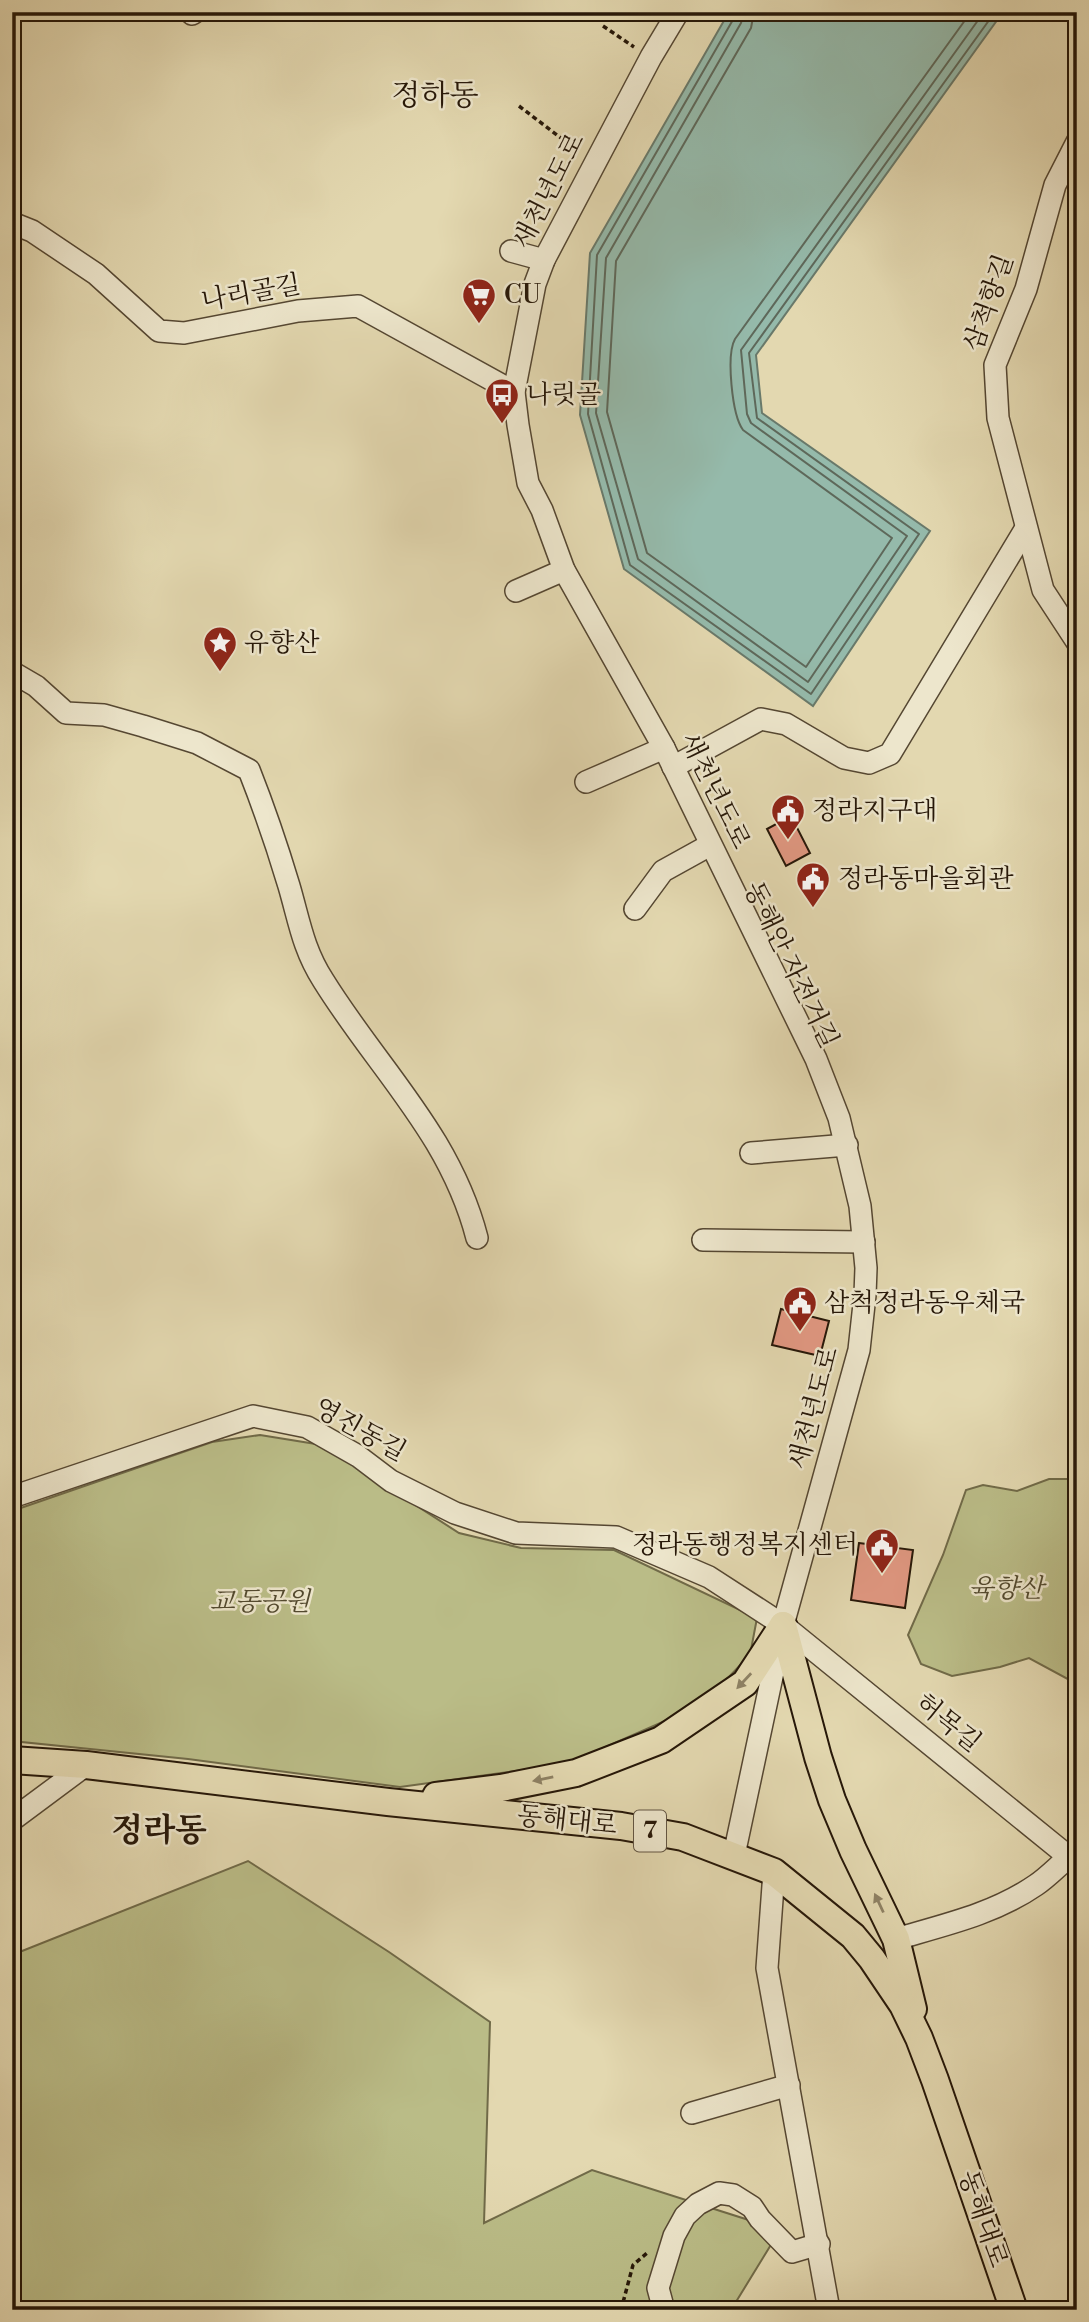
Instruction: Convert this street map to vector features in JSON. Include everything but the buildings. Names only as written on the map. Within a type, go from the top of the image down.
[{"type":"main road","points":[[388,1802],[501,1788],[576,1773],[661,1740],[745,1683],[783,1625]]},
{"type":"main road","points":[[783,1625],[807,1722],[832,1800],[896,1939],[919,2038]]},
{"type":"main road","name":"동해대로","points":[[12,1760],[86,1765],[388,1802],[621,1826],[682,1837],[774,1872],[853,1936],[889,1982],[919,2038],[1014,2310]]},
{"type":"street","name":"새천년도로","points":[[678,12],[593,163],[544,260],[535,284],[514,392],[528,483],[542,510],[564,570],[669,757],[816,1059],[839,1118],[860,1206],[866,1295],[859,1350],[783,1625],[734,1855]]},
{"type":"street","name":"삼척항길","points":[[1077,142],[1055,185],[1026,289],[995,365],[998,418],[1043,590],[1077,642]]},
{"type":"street","name":"나리골길","points":[[12,223],[32,231],[96,274],[159,331],[184,333],[298,311],[358,306],[514,392]]},
{"type":"street","points":[[511,251],[544,260]]},
{"type":"street","points":[[586,782],[669,757],[761,719],[786,724],[844,758],[869,763],[890,754],[1027,528]]},
{"type":"street","points":[[516,592],[564,570]]},
{"type":"street","points":[[12,672],[36,686],[66,713],[104,715],[144,726],[197,743],[249,770],[272,830],[303,943],[322,979],[434,1135],[466,1198],[477,1238]]},
{"type":"street","points":[[635,909],[663,871],[710,845]]},
{"type":"street","points":[[751,1153],[847,1145]]},
{"type":"street","points":[[703,1241],[864,1242]]},
{"type":"street","name":"영진동길","points":[[12,1497],[253,1416],[307,1427],[358,1456],[391,1481],[456,1513],[516,1533],[616,1537],[709,1577],[783,1625]]},
{"type":"street","name":"허목길","points":[[783,1625],[1073,1852]]},
{"type":"street","points":[[12,1820],[86,1765]]},
{"type":"street","points":[[896,1939],[995,1909],[1039,1884],[1073,1852]]},
{"type":"street","points":[[774,1872],[767,1968],[829,2310]]},
{"type":"street","points":[[692,2113],[789,2085]]},
{"type":"street","points":[[661,2310],[658,2288],[674,2236],[685,2216],[698,2204],[719,2193],[733,2195],[752,2207],[792,2252],[819,2244]]},
{"type":"path","points":[[603,26],[651,57]]},
{"type":"path","points":[[519,106],[593,163]]},
{"type":"path","points":[[621,2310],[633,2265],[658,2242],[674,2236]]},
{"type":"green space","name":"교동공원","points":[[260,1435],[322,1445],[459,1533],[521,1548],[614,1550],[757,1618],[750,1655],[723,1683],[674,1717],[567,1764],[400,1787],[188,1759],[12,1741],[12,1511],[212,1442]]},
{"type":"green space","name":"육향산","points":[[1049,1479],[1077,1479],[1077,1684],[1029,1658],[1000,1667],[952,1676],[921,1664],[908,1635],[943,1555],[966,1490],[983,1485],[1017,1491]]},
{"type":"green space","points":[[248,1861],[389,1952],[490,2022],[484,2223],[592,2170],[780,2230],[731,2310],[12,2310],[12,1955]]},
{"type":"water","points":[[729,12],[1003,12],[756,355],[762,413],[930,531],[813,706],[624,569],[580,415],[590,253]]},
{"type":"place","name":"CU","points":[[479,325]]},
{"type":"place","name":"나릿골","points":[[502,425]]},
{"type":"place","name":"유향산","points":[[220,673]]},
{"type":"place","name":"정라지구대","points":[[788,841]]},
{"type":"place","name":"정라동마을회관","points":[[813,909]]},
{"type":"place","name":"삼척정라동우체국","points":[[800,1333]]},
{"type":"place","name":"정라동행정복지센터","points":[[882,1575]]},
{"type":"district","name":"정하동","points":[[435,96]]},
{"type":"district","name":"정라동","points":[[159,1831]]}]
